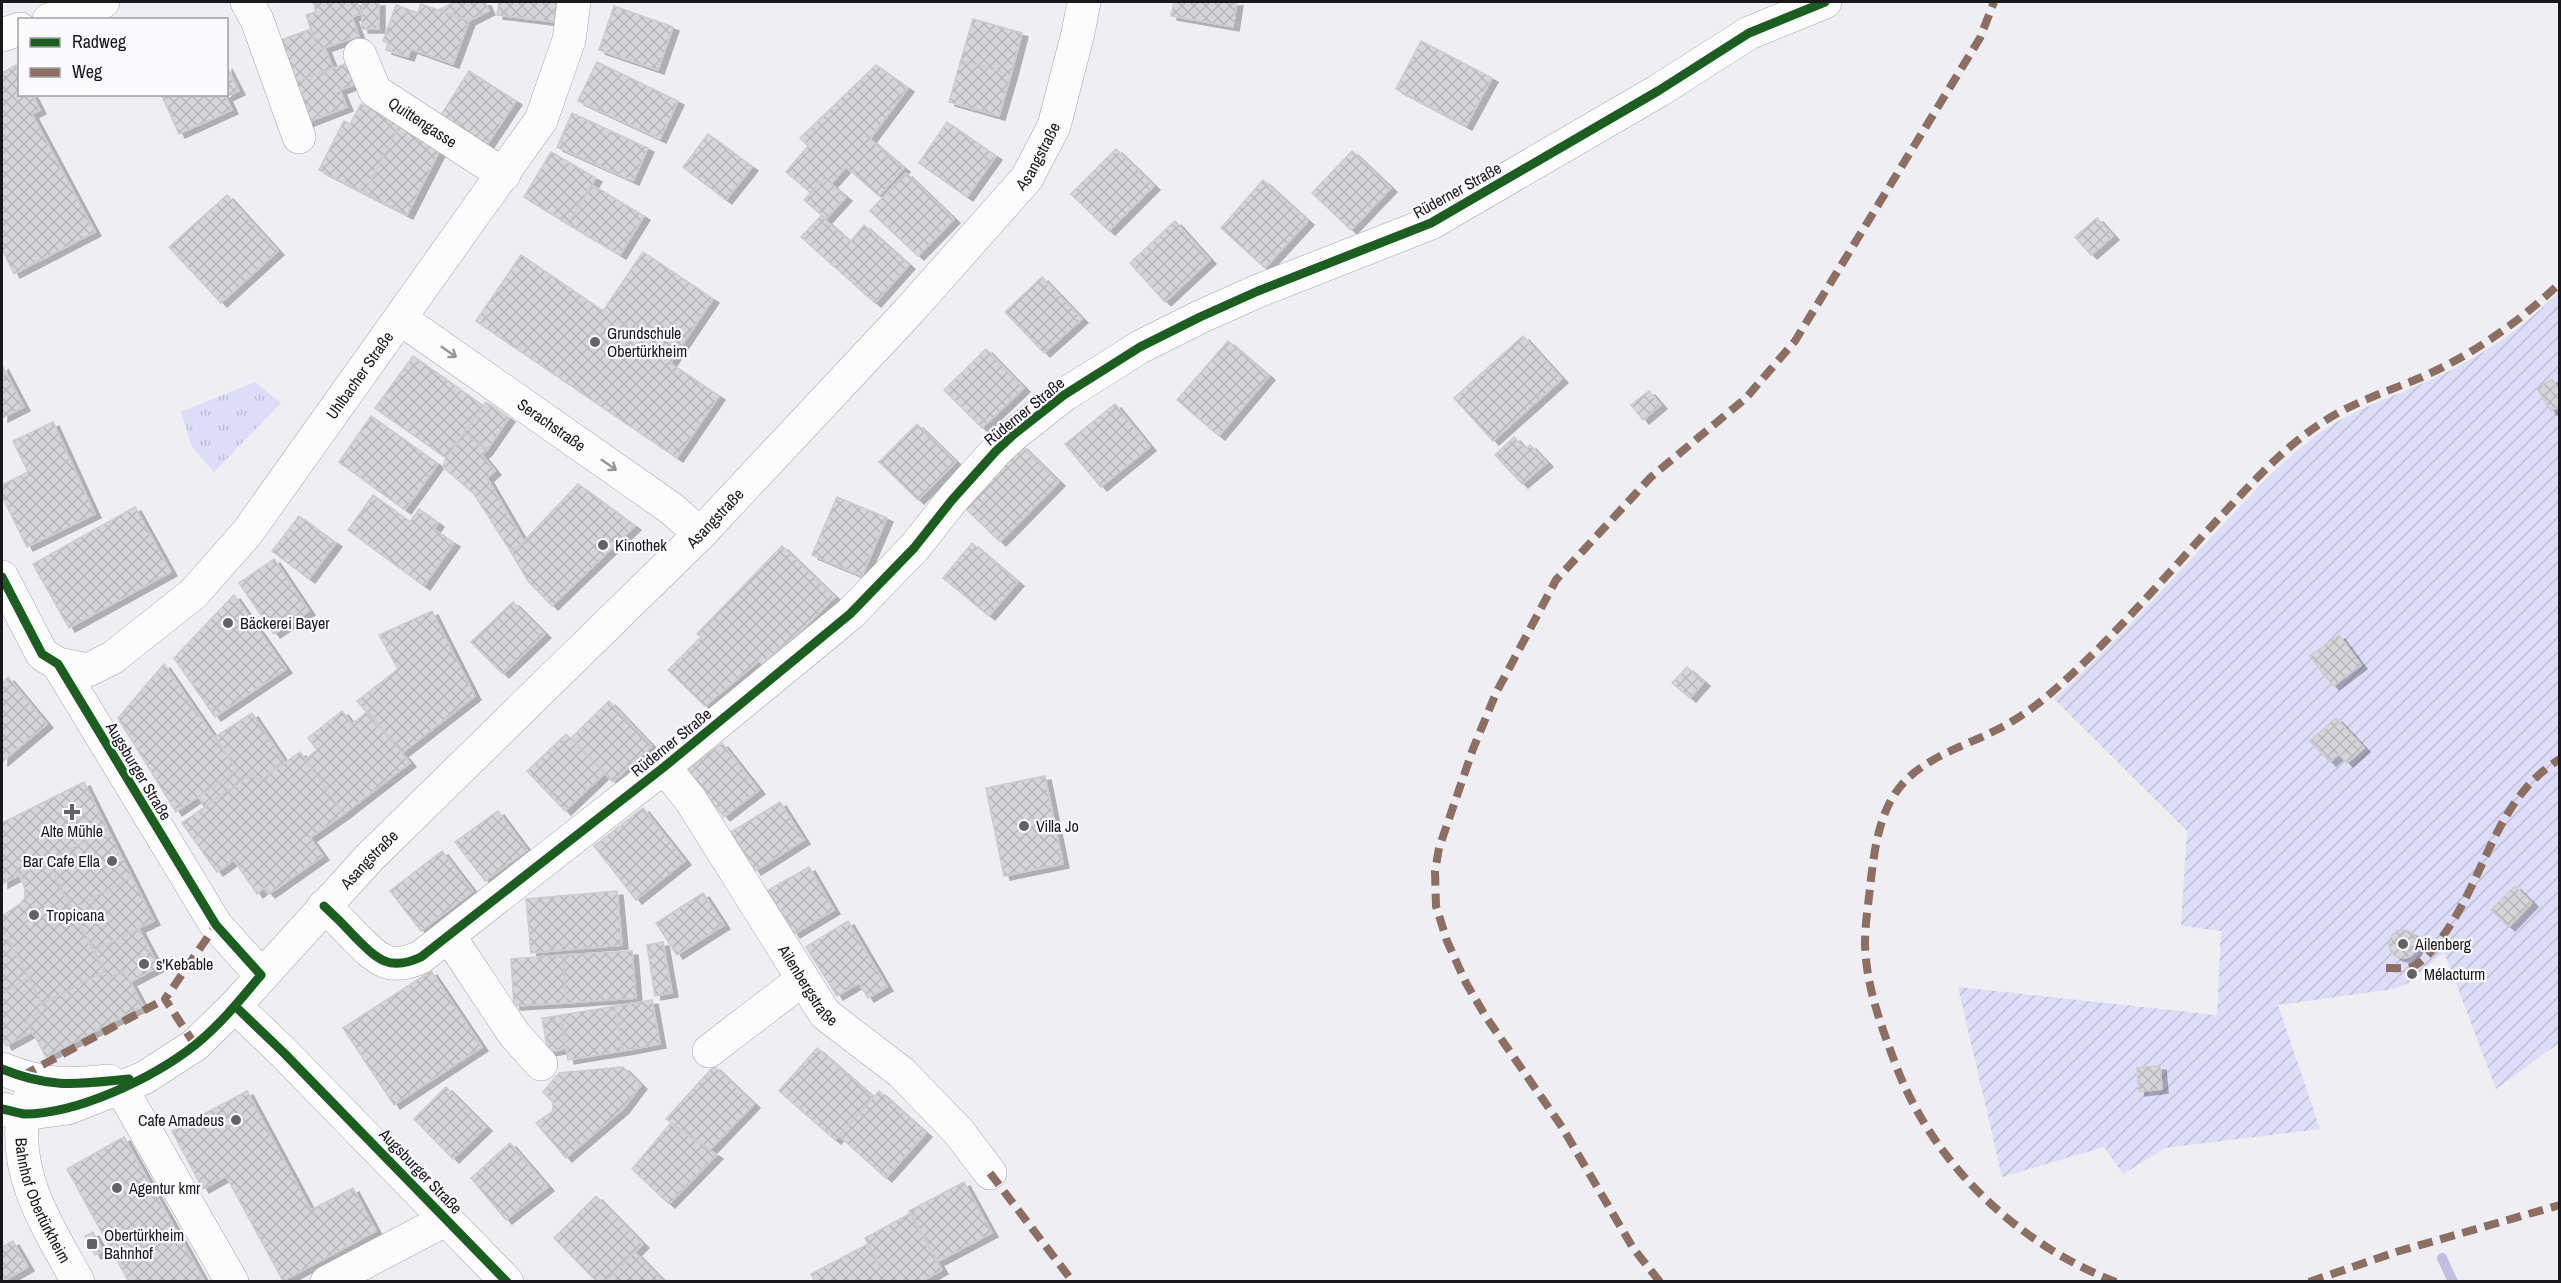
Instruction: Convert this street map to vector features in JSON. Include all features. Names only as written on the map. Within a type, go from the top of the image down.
[{"type":"street","points":[[55,18],[102,2]]},
{"type":"street","points":[[247,2],[257,20],[298,137]]},
{"type":"street","name":"Uhlbacher Straße","points":[[58,664],[88,670],[112,658],[193,594],[247,533],[541,120],[568,40],[574,2]]},
{"type":"street","name":"Asangstraße","points":[[133,1083],[195,1045],[235,1006],[324,906],[399,828],[700,534],[909,311],[1028,178],[1054,126],[1084,2]]},
{"type":"street","name":"Rüderner Straße","points":[[324,906],[371,953],[388,963],[406,964],[415,960],[449,936],[664,767],[849,614],[914,548],[952,500],[1004,443],[1083,382],[1140,347],[1200,317],[1258,291],[1431,223],[1658,91],[1749,33],[1826,2]]},
{"type":"street","points":[[2,35],[18,30]]},
{"type":"street","name":"Quittengasse","points":[[360,55],[375,91],[504,175]]},
{"type":"street","name":"Serachstraße","points":[[401,319],[672,509],[700,534]]},
{"type":"street","name":"Augsburger Straße","points":[[2,577],[42,654],[58,664],[216,925],[261,975]]},
{"type":"street","name":"Ailenbergstraße","points":[[664,767],[690,799],[825,1014],[902,1073],[958,1131],[990,1173]]},
{"type":"street","points":[[449,936],[509,1027],[541,1064]]},
{"type":"street","points":[[709,1051],[803,979]]},
{"type":"street","name":"Augsburger Straße","points":[[235,1006],[507,1281]]},
{"type":"street","points":[[2,1069],[39,1082],[76,1085],[133,1083]]},
{"type":"street","name":"Bahnhof Obertürkheim","points":[[39,1082],[12,1111],[24,1169],[42,1216],[78,1281]]},
{"type":"street","points":[[12,1111],[68,1108],[133,1083]]},
{"type":"street","points":[[133,1083],[232,1281]]},
{"type":"street","points":[[327,1281],[447,1219]]},
{"type":"green space","points":[[2559,292],[2559,1043],[2496,1089],[2444,952],[2408,983],[2394,989],[2278,1005],[2320,1129],[2165,1148],[2123,1174],[2104,1147],[2002,1177],[1958,987],[2217,1015],[2221,931],[2181,926],[2187,831],[2054,699],[2118,637],[2263,483],[2310,440],[2352,414],[2446,373],[2481,353],[2530,319]]},
{"type":"green space","points":[[255,382],[281,403],[214,472],[192,447],[181,412]]},
{"type":"building","points":[[313,2],[357,2],[361,14],[352,17],[359,36],[318,50],[306,15],[316,12]]},
{"type":"building","points":[[362,2],[379,2],[379,29],[362,29]]},
{"type":"building","points":[[456,2],[485,2],[489,11],[469,21],[438,10]]},
{"type":"building","points":[[499,2],[557,2],[554,22],[497,15]]},
{"type":"building","points":[[1174,2],[1237,2],[1233,27],[1171,16]]},
{"type":"building","points":[[421,4],[469,21],[453,64],[411,49],[408,57],[386,50],[388,43],[383,41],[396,5],[418,13]]},
{"type":"building","points":[[614,6],[673,27],[658,70],[599,50]]},
{"type":"building","points":[[973,19],[1022,33],[1011,75],[961,60]]},
{"type":"building","points":[[311,29],[318,50],[325,48],[333,68],[289,85],[273,43]]},
{"type":"building","points":[[1421,41],[1492,78],[1466,126],[1396,89]]},
{"type":"building","points":[[961,60],[1011,75],[999,116],[949,102]]},
{"type":"building","points":[[350,62],[359,83],[340,90],[347,107],[303,124],[289,85]]},
{"type":"building","points":[[597,62],[678,101],[660,139],[578,101]]},
{"type":"building","points":[[16,65],[18,96],[33,96],[40,110],[32,114],[95,232],[14,274],[2,249],[2,73]]},
{"type":"building","points":[[876,65],[908,88],[870,139],[904,168],[879,196],[846,167],[831,184],[824,178],[811,193],[786,172],[808,146],[800,138]]},
{"type":"building","points":[[228,69],[239,91],[226,97],[232,110],[179,134],[162,96],[228,96]]},
{"type":"building","points":[[469,71],[516,101],[485,148],[439,118]]},
{"type":"building","points":[[361,104],[400,124],[364,193],[319,170],[344,121],[350,124]]},
{"type":"building","points":[[572,113],[648,148],[633,181],[557,147]]},
{"type":"building","points":[[947,122],[996,156],[967,197],[919,163]]},
{"type":"building","points":[[400,124],[442,146],[407,215],[364,193]]},
{"type":"building","points":[[708,134],[752,167],[726,200],[683,167]]},
{"type":"building","points":[[1116,149],[1154,186],[1109,231],[1071,194]]},
{"type":"building","points":[[1352,151],[1391,188],[1351,230],[1312,193]]},
{"type":"building","points":[[551,152],[596,178],[568,224],[524,197]]},
{"type":"building","points":[[906,173],[954,219],[918,256],[870,211]]},
{"type":"building","points":[[824,178],[846,197],[826,219],[804,200]]},
{"type":"building","points":[[1263,180],[1308,221],[1265,268],[1221,228]]},
{"type":"building","points":[[592,185],[644,216],[620,255],[568,224]]},
{"type":"building","points":[[227,195],[278,251],[221,303],[169,247]]},
{"type":"building","points":[[821,216],[850,242],[864,225],[909,265],[875,303],[801,237]]},
{"type":"building","points":[[2097,218],[2113,236],[2091,255],[2075,237]]},
{"type":"building","points":[[1175,221],[1210,260],[1165,302],[1130,263]]},
{"type":"building","name":"Grundschule Obertürkheim","points":[[643,252],[713,299],[670,363],[719,396],[677,458],[476,321],[521,255],[603,311]]},
{"type":"building","points":[[1042,277],[1082,319],[1044,353],[1005,312]]},
{"type":"building","points":[[1523,336],[1562,379],[1493,441],[1454,398]]},
{"type":"building","points":[[1228,341],[1269,376],[1219,436],[1177,400]]},
{"type":"building","points":[[986,349],[1024,388],[982,428],[944,390]]},
{"type":"building","points":[[413,356],[483,406],[446,458],[375,408]]},
{"type":"building","points":[[2,365],[24,407],[2,418]]},
{"type":"building","points":[[2552,379],[2560,392],[2560,406],[2551,411],[2537,388]]},
{"type":"building","points":[[1649,391],[1661,405],[1643,420],[1631,405]]},
{"type":"building","points":[[486,402],[509,418],[487,450],[464,433]]},
{"type":"building","points":[[1115,404],[1150,447],[1101,487],[1065,444]]},
{"type":"building","points":[[371,416],[438,464],[405,510],[339,462]]},
{"type":"building","points":[[53,422],[95,514],[27,547],[2,496],[2,485],[28,472],[13,441]]},
{"type":"building","points":[[917,424],[956,462],[918,500],[879,462]]},
{"type":"building","points":[[464,433],[487,450],[482,455],[495,471],[487,478],[524,541],[511,552],[474,494],[443,467],[446,458]]},
{"type":"building","points":[[1514,437],[1525,449],[1530,445],[1547,463],[1522,484],[1495,455]]},
{"type":"building","points":[[1021,445],[1059,482],[1000,542],[962,505]]},
{"type":"building","points":[[578,484],[635,526],[552,606],[528,581],[511,552]]},
{"type":"building","points":[[373,495],[410,522],[419,509],[438,523],[434,529],[454,543],[424,586],[348,530]]},
{"type":"building","points":[[837,497],[887,518],[862,576],[812,555]]},
{"type":"building","points":[[135,507],[171,572],[69,628],[33,564]]},
{"type":"building","points":[[299,516],[336,543],[309,579],[272,551]]},
{"type":"building","points":[[972,543],[1018,582],[989,616],[943,578]]},
{"type":"building","points":[[782,546],[835,597],[802,630],[762,664],[759,661],[705,706],[668,670],[701,637],[697,634]]},
{"type":"building","points":[[274,559],[309,611],[274,634],[239,583]]},
{"type":"building","points":[[234,595],[286,669],[215,717],[174,658]]},
{"type":"building","points":[[513,602],[545,634],[503,674],[471,642]]},
{"type":"building","points":[[432,611],[475,696],[402,753],[357,701],[398,669],[379,635]]},
{"type":"building","points":[[2339,635],[2361,665],[2333,686],[2310,656]]},
{"type":"building","points":[[164,664],[237,770],[176,812],[118,718]]},
{"type":"building","points":[[1687,667],[1704,682],[1690,698],[1672,683]]},
{"type":"building","points":[[8,677],[47,724],[2,762],[2,683]]},
{"type":"building","points":[[609,701],[652,746],[613,782],[571,738]]},
{"type":"building","points":[[342,711],[352,724],[368,711],[410,763],[344,814],[305,760],[317,750],[308,738]]},
{"type":"building","points":[[252,713],[285,762],[259,781],[253,773],[204,807],[199,797],[237,770],[215,737]]},
{"type":"building","points":[[2336,718],[2364,748],[2347,763],[2339,754],[2330,762],[2310,741]]},
{"type":"building","points":[[566,734],[605,773],[565,811],[527,771]]},
{"type":"building","points":[[722,743],[759,790],[724,817],[687,770]]},
{"type":"building","points":[[300,752],[344,814],[310,838],[323,856],[269,894],[264,888],[257,894],[234,860],[217,872],[182,823],[253,773],[259,781]]},
{"type":"building","name":"Villa Jo","points":[[1045,776],[1063,864],[1004,876],[986,788]]},
{"type":"building","points":[[84,782],[108,830],[2,884],[2,823]]},
{"type":"building","points":[[780,802],[804,840],[755,871],[731,832]]},
{"type":"building","points":[[643,808],[685,861],[636,900],[594,846]]},
{"type":"building","points":[[498,811],[527,850],[485,881],[455,842]]},
{"type":"building","points":[[108,830],[132,877],[72,909],[47,861]]},
{"type":"building","points":[[442,851],[473,891],[421,931],[390,891]]},
{"type":"building","points":[[47,861],[105,971],[42,1004],[2,927],[2,916],[25,898],[25,888],[19,875]]},
{"type":"building","points":[[809,867],[834,910],[794,934],[768,890]]},
{"type":"building","points":[[132,877],[154,921],[93,951],[72,909]]},
{"type":"building","points":[[2515,886],[2532,903],[2509,927],[2491,910]]},
{"type":"building","points":[[617,891],[622,945],[531,953],[526,899]]},
{"type":"building","points":[[703,893],[724,925],[677,955],[656,923]]},
{"type":"building","points":[[848,921],[887,987],[868,998],[859,983],[837,996],[806,947]]},
{"type":"building","points":[[2,927],[29,978],[2,993]]},
{"type":"building","points":[[139,929],[159,967],[130,982],[124,970],[109,979],[93,951]]},
{"type":"building","name":"Ailenberg","points":[[2403,930],[2413,934],[2417,944],[2413,954],[2403,958],[2393,954],[2389,944],[2393,934]]},
{"type":"building","points":[[663,942],[672,993],[655,996],[647,945]]},
{"type":"building","points":[[632,951],[636,998],[566,1003],[563,955]]},
{"type":"building","points":[[563,955],[566,1003],[514,1006],[511,959]]},
{"type":"building","points":[[124,970],[143,1006],[46,1057],[26,1020],[45,1009],[42,1004],[105,971],[109,979]]},
{"type":"building","points":[[431,971],[482,1047],[394,1105],[343,1028]]},
{"type":"building","points":[[29,978],[45,1009],[26,1020],[32,1032],[6,1046],[2,1038],[2,993]]},
{"type":"building","points":[[652,1000],[660,1044],[623,1051],[615,1006]]},
{"type":"building","points":[[615,1006],[623,1051],[568,1060],[561,1015]]},
{"type":"building","points":[[561,1015],[566,1049],[548,1052],[542,1018]]},
{"type":"building","points":[[817,1048],[873,1097],[835,1140],[779,1091]]},
{"type":"building","points":[[714,1066],[754,1104],[710,1150],[666,1119]]},
{"type":"building","points":[[2160,1066],[2162,1089],[2139,1092],[2137,1068]]},
{"type":"building","points":[[623,1067],[641,1085],[623,1109],[566,1158],[536,1123],[553,1111],[553,1102],[543,1092],[559,1073]]},
{"type":"building","points":[[446,1087],[486,1127],[453,1159],[414,1119]]},
{"type":"building","points":[[247,1091],[311,1210],[353,1188],[376,1231],[283,1281],[226,1176],[203,1189],[172,1131]]},
{"type":"building","points":[[879,1091],[926,1133],[886,1178],[839,1136]]},
{"type":"building","points":[[670,1124],[717,1155],[669,1204],[632,1169]]},
{"type":"building","points":[[124,1137],[205,1282],[129,1282],[67,1169]]},
{"type":"building","points":[[510,1143],[548,1187],[506,1220],[471,1178]]},
{"type":"building","points":[[964,1182],[992,1233],[937,1262],[909,1211]]},
{"type":"building","points":[[596,1196],[643,1244],[605,1282],[597,1282],[554,1238]]},
{"type":"building","points":[[911,1213],[942,1270],[921,1282],[888,1282],[865,1238]]},
{"type":"building","points":[[93,1232],[103,1251],[95,1255],[85,1236]]},
{"type":"building","points":[[13,1241],[28,1267],[2,1282],[2,1247]]},
{"type":"building","points":[[868,1244],[888,1282],[815,1282],[811,1274]]},
{"type":"building","points":[[635,1252],[664,1282],[605,1282]]},
{"type":"waterway","points":[[2442,1258],[2453,1282]]},
{"type":"marked path","points":[[1660,1282],[1633,1248],[1562,1127],[1486,1017],[1466,983],[1447,941],[1436,906],[1435,871],[1439,848],[1473,749],[1496,693],[1556,580],[1651,477],[1746,398],[1795,341],[1980,38],[1994,2]]},
{"type":"marked path","points":[[2116,1282],[2080,1266],[2045,1246],[1982,1196],[1931,1134],[1911,1100],[1880,1020],[1871,990],[1866,960],[1866,928],[1872,869],[1882,820],[1890,802],[1909,777],[1947,752],[2012,722],[2039,703],[2069,677],[2114,633],[2257,478],[2295,442],[2346,408],[2422,377],[2460,358],[2512,324],[2560,283]]},
{"type":"marked path","points":[[2386,968],[2414,966],[2431,951],[2459,910],[2506,816],[2538,775],[2560,759]]},
{"type":"marked path","points":[[195,1045],[165,999],[216,925]]},
{"type":"marked path","points":[[22,1076],[165,999]]},
{"type":"marked path","points":[[990,1173],[1073,1282]]},
{"type":"marked path","points":[[2309,1282],[2396,1252],[2560,1205]]},
{"type":"cycle path","points":[[324,906],[370,952],[384,961],[400,963],[421,957],[664,767],[850,614],[914,548],[952,500],[996,451],[1064,395],[1140,347],[1200,317],[1258,291],[1431,223],[1658,91],[1749,33],[1825,2]]},
{"type":"cycle path","points":[[2,577],[42,654],[58,664],[216,925],[261,975],[230,1012],[195,1045],[137,1081],[114,1092],[68,1108],[24,1114],[2,1109]]},
{"type":"cycle path","points":[[235,1006],[284,1053],[507,1282]]},
{"type":"cycle path","points":[[2,1069],[35,1080],[50,1082],[79,1083],[129,1079]]},
{"type":"place","name":"Grundschule Obertürkheim","points":[[595,342]]},
{"type":"place","name":"Kinothek","points":[[603,545]]},
{"type":"place","name":"Bäckerei Bayer","points":[[228,623]]},
{"type":"place","name":"Alte Mühle","points":[[72,812]]},
{"type":"place","name":"Villa Jo","points":[[1024,826]]},
{"type":"place","name":"Bar Cafe Ella","points":[[112,861]]},
{"type":"place","name":"Tropicana","points":[[34,915]]},
{"type":"place","name":"Ailenberg","points":[[2403,944]]},
{"type":"place","name":"s'Kebable","points":[[144,964]]},
{"type":"place","name":"Mélacturm","points":[[2412,974]]},
{"type":"place","name":"Cafe Amadeus","points":[[236,1120]]},
{"type":"place","name":"Agentur kmr","points":[[117,1188]]},
{"type":"place","name":"Obertürkheim Bahnhof","points":[[92,1244]]}]
